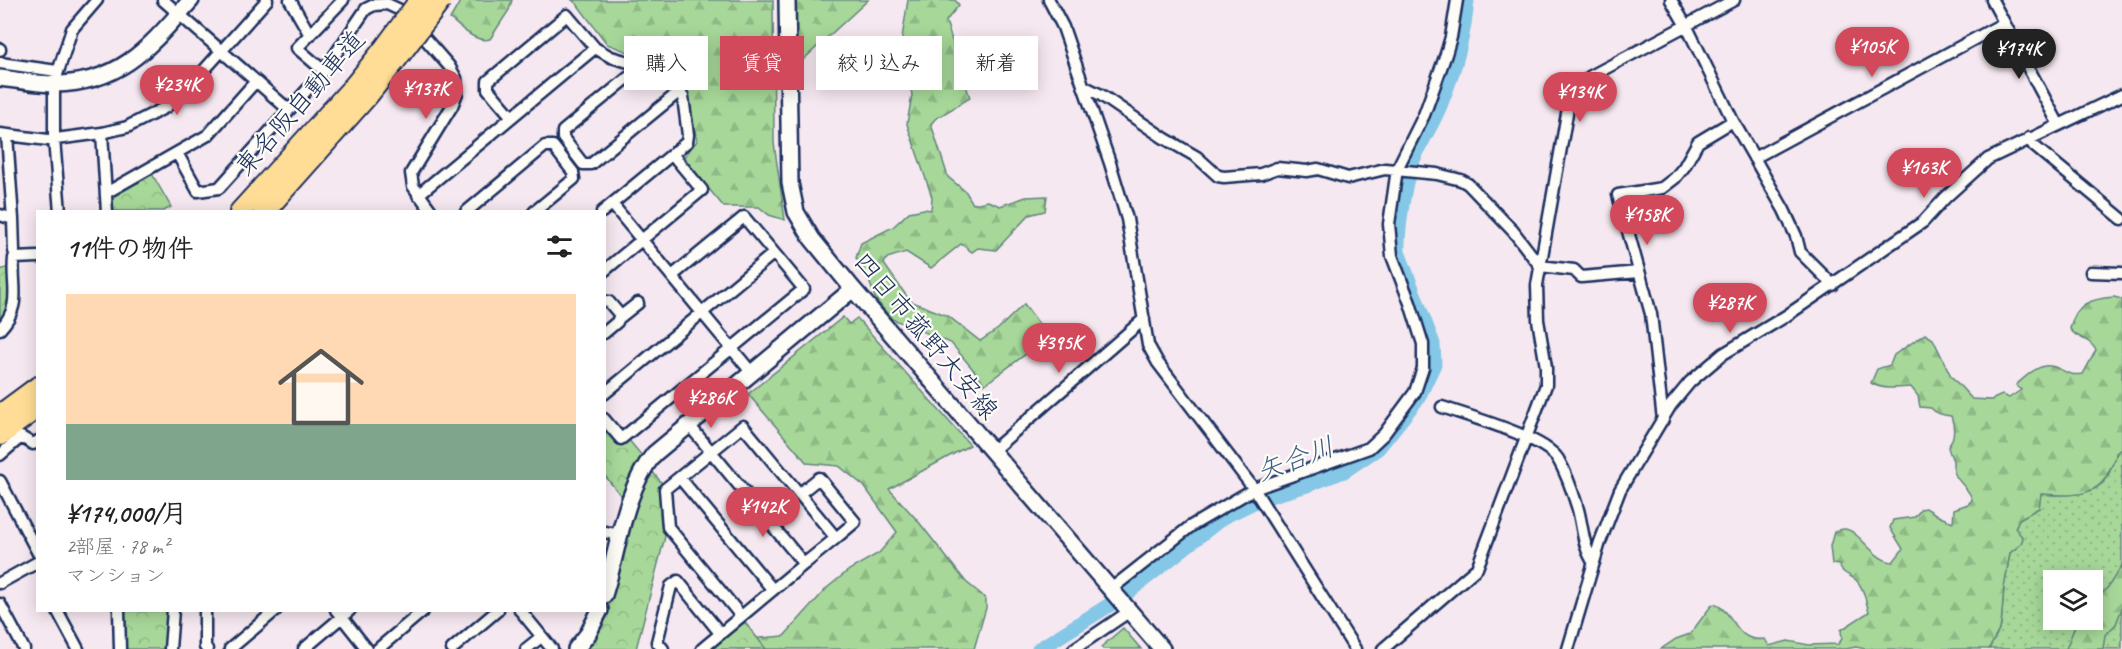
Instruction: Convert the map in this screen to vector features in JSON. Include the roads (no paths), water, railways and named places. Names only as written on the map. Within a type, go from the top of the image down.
[{"type":"highway","name":"東名阪自動車道","points":[[266,210],[368,96],[420,0]]},
{"type":"highway","name":"東名阪自動車道","points":[[242,210],[355,85],[390,55],[441,0]]},
{"type":"highway","points":[[0,415],[36,388]]},
{"type":"highway","points":[[0,435],[36,408]]},
{"type":"main road","points":[[0,78],[99,77],[137,58],[191,0]]},
{"type":"main road","name":"四日市菰野大安線","points":[[787,0],[790,183],[796,212],[812,239],[853,288],[1162,649]]},
{"type":"main road","points":[[606,588],[632,492],[641,472],[654,454],[853,288]]},
{"type":"main road","points":[[576,649],[588,634],[599,612]]},
{"type":"street","points":[[60,210],[54,139],[56,77],[72,29],[97,0]]},
{"type":"street","points":[[163,0],[289,111]]},
{"type":"street","points":[[14,251],[13,219],[3,135],[54,139],[102,133],[127,127],[166,106],[198,77],[267,0]]},
{"type":"street","points":[[290,0],[310,34]]},
{"type":"street","points":[[324,71],[297,48],[344,0]]},
{"type":"street","points":[[1048,0],[1063,27],[1127,219],[1148,345],[1158,363],[1254,489],[1355,649]]},
{"type":"street","points":[[1111,589],[1191,526],[1254,489],[1369,448],[1384,434],[1415,392],[1423,368],[1424,344],[1392,256],[1389,224],[1399,170],[1424,115],[1446,54],[1457,0]]},
{"type":"street","points":[[1671,0],[1733,122],[1784,210],[1796,236],[1800,252],[1833,285]]},
{"type":"street","points":[[1383,649],[1477,567],[1546,385],[1546,367],[1538,320],[1537,285],[1569,102],[1575,90],[1591,76],[1734,0]]},
{"type":"street","points":[[1992,0],[2059,125]]},
{"type":"street","points":[[177,153],[198,191],[219,188],[324,71],[362,13],[375,3],[387,4],[400,10],[449,66],[456,78],[456,93],[452,106],[411,173],[411,181],[418,195],[430,210]]},
{"type":"street","points":[[512,117],[488,89],[488,81],[567,15],[595,48],[624,61]]},
{"type":"street","points":[[1754,158],[2004,23]]},
{"type":"street","points":[[418,195],[595,48]]},
{"type":"street","points":[[0,63],[56,77]]},
{"type":"street","points":[[106,193],[208,135],[256,81]]},
{"type":"street","points":[[584,164],[563,138],[563,131],[624,81]]},
{"type":"street","points":[[1083,86],[1101,95],[1164,138],[1197,157],[1218,176],[1261,174],[1277,168],[1307,171],[1318,169],[1348,178],[1384,168],[1461,180],[1468,184],[1513,231],[1540,266],[1574,270],[1581,277],[1640,272]]},
{"type":"street","points":[[573,172],[584,164],[591,164],[680,91],[683,96],[687,142],[604,210]]},
{"type":"street","points":[[1568,649],[1594,563],[1620,489],[1662,420],[1690,382],[1723,354],[1833,285],[1923,222],[1946,197],[1997,153],[2122,95]]},
{"type":"street","points":[[1662,420],[1653,322],[1618,195],[1662,188],[1676,178],[1698,142],[1733,122]]},
{"type":"street","points":[[102,133],[107,210]]},
{"type":"street","points":[[468,210],[545,146],[552,146],[563,138]]},
{"type":"street","points":[[2029,138],[2034,146],[2122,219]]},
{"type":"street","points":[[536,210],[574,179],[573,172],[552,146]]},
{"type":"street","points":[[606,269],[702,190],[672,154]]},
{"type":"street","points":[[612,204],[752,373]]},
{"type":"street","points":[[0,215],[13,219]]},
{"type":"street","points":[[606,421],[621,440],[804,289],[744,217],[672,276]]},
{"type":"street","points":[[606,392],[774,253]]},
{"type":"street","points":[[0,329],[8,320],[14,305],[15,258],[36,257]]},
{"type":"street","points":[[2091,272],[2122,273]]},
{"type":"street","points":[[606,301],[619,312],[619,318]]},
{"type":"street","points":[[606,331],[638,303]]},
{"type":"street","points":[[992,451],[1144,319]]},
{"type":"street","points":[[1442,407],[1526,437],[1558,458],[1577,506],[1588,553],[1594,563]]},
{"type":"street","points":[[689,425],[804,564]]},
{"type":"street","points":[[741,616],[668,527],[665,489],[743,426],[836,538]]},
{"type":"street","points":[[0,455],[21,437],[33,444],[36,442]]},
{"type":"street","points":[[680,478],[773,590]]},
{"type":"street","points":[[702,649],[855,522],[819,478],[799,494]]},
{"type":"street","points":[[0,481],[36,549]]},
{"type":"street","points":[[606,532],[621,535]]},
{"type":"street","points":[[0,583],[36,568]]},
{"type":"street","points":[[663,649],[657,642],[671,586],[678,581],[720,633]]},
{"type":"street","points":[[0,604],[24,649]]},
{"type":"street","points":[[1074,649],[1128,610]]},
{"type":"street","points":[[58,612],[78,649]]},
{"type":"street","points":[[118,612],[120,649]]},
{"type":"street","points":[[170,649],[173,612]]},
{"type":"street","points":[[205,612],[205,646],[207,649]]},
{"type":"street","points":[[230,649],[274,612]]},
{"type":"street","points":[[378,649],[422,612]]},
{"type":"street","points":[[452,649],[496,612]]},
{"type":"street","points":[[522,612],[552,649]]},
{"type":"street","points":[[304,649],[343,613],[368,649]]},
{"type":"street","points":[[526,649],[541,637]]},
{"type":"waterway","name":"矢合川","points":[[1039,649],[1119,599],[1223,517],[1262,498],[1344,471],[1378,448],[1418,398],[1434,364],[1433,344],[1398,252],[1400,221],[1411,165],[1438,111],[1455,65],[1467,0]]}]
